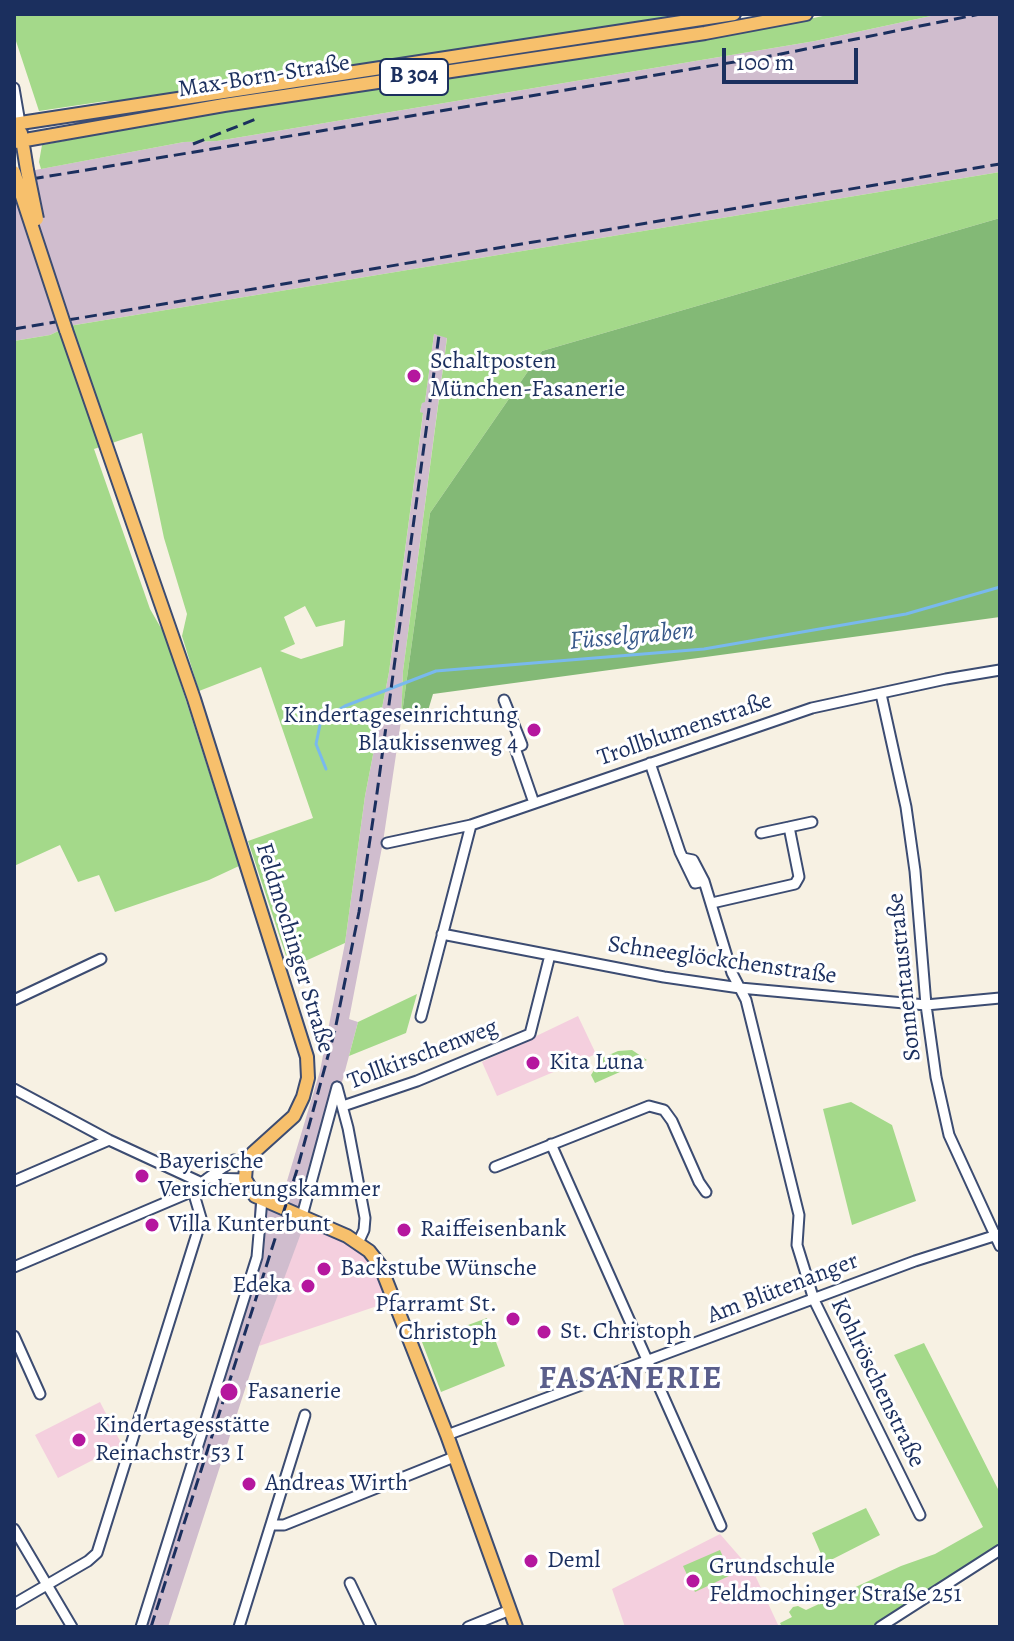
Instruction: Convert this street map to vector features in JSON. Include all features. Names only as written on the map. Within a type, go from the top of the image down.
[{"type":"main road","name":"Max-Born-Straße","points":[[17,124],[734,14]]},
{"type":"main road","name":"Max-Born-Straße","points":[[18,141],[224,105],[705,33],[806,14]]},
{"type":"main road","name":"Feldmochinger Straße","points":[[17,124],[18,171],[51,282],[194,699],[307,1057],[306,1087],[294,1116],[255,1150],[247,1163]]},
{"type":"main road","points":[[247,1163],[245,1179],[251,1191],[358,1243],[380,1265],[447,1435],[516,1627]]},
{"type":"street","name":"Feldmochinger Straße","points":[[14,88],[17,124]]},
{"type":"street","name":"Trollblumenstraße","points":[[387,843],[471,825],[812,708],[1000,670]]},
{"type":"street","name":"Sonnentaustraße","points":[[881,694],[906,807],[936,1077],[947,1128],[998,1235],[1000,1246]]},
{"type":"street","points":[[504,700],[522,745],[515,748],[534,803]]},
{"type":"street","name":"Kohlröschenstraße","points":[[650,763],[683,858],[693,860],[704,881],[732,973],[750,1015],[799,1215],[797,1245],[814,1300],[920,1515]]},
{"type":"street","points":[[761,833],[812,822]]},
{"type":"street","points":[[421,1017],[471,825]]},
{"type":"street","points":[[712,903],[795,884],[799,877],[789,827]]},
{"type":"street","name":"Schneeglöckchenstraße","points":[[442,934],[664,977],[740,988],[926,1005],[1000,998]]},
{"type":"street","name":"Tollkirschenweg","points":[[343,1106],[417,1081],[530,1034],[550,955]]},
{"type":"street","points":[[14,1000],[101,959]]},
{"type":"street","points":[[302,1216],[337,1087],[365,1218],[358,1243]]},
{"type":"street","points":[[14,1089],[109,1140],[205,1180],[245,1179]]},
{"type":"street","points":[[495,1167],[649,1106],[664,1110],[672,1121],[706,1192]]},
{"type":"street","points":[[14,1181],[109,1140]]},
{"type":"street","points":[[551,1144],[721,1526]]},
{"type":"street","points":[[14,1267],[193,1191],[234,1160],[247,1163]]},
{"type":"street","points":[[14,1604],[97,1553],[199,1227],[201,1218],[193,1191]]},
{"type":"street","points":[[141,1627],[257,1257],[262,1199]]},
{"type":"street","name":"Am Blütenanger","points":[[447,1435],[915,1261],[998,1235]]},
{"type":"street","points":[[14,1336],[40,1394]]},
{"type":"street","points":[[239,1627],[305,1415]]},
{"type":"street","points":[[272,1525],[284,1525],[454,1457]]},
{"type":"street","points":[[14,1529],[72,1627]]},
{"type":"street","points":[[880,1627],[1000,1550]]},
{"type":"street","points":[[350,1583],[371,1627]]},
{"type":"street","points":[[468,1627],[510,1610]]},
{"type":"shaded area","points":[[940,14],[1000,14],[1000,172],[69,326],[50,335],[14,341],[14,174],[184,142],[217,141],[815,41]]},
{"type":"shaded area","points":[[434,334],[447,337],[403,671],[401,721],[383,842],[349,1019],[358,1022],[304,1225],[259,1346],[168,1627],[138,1627],[202,1415],[238,1311],[254,1249],[254,1205],[281,1201],[320,1071],[345,943],[365,796],[389,672],[423,414],[420,412],[422,402],[425,402]]},
{"type":"shaded area","points":[[578,1016],[596,1054],[497,1096],[482,1062]]},
{"type":"shaded area","points":[[306,1216],[374,1261],[392,1301],[259,1346]]},
{"type":"shaded area","name":"Kindertagesstätte Reinachstr. 53 I","points":[[100,1402],[122,1445],[58,1478],[35,1435]]},
{"type":"shaded area","name":"Grundschule Feldmochinger Straße 251","points":[[720,1534],[754,1573],[779,1627],[625,1627],[612,1589]]},
{"type":"green space","points":[[14,14],[699,14],[130,101],[106,101],[39,111],[14,35]]},
{"type":"green space","points":[[832,14],[940,14],[815,41],[217,141],[184,142],[41,169],[39,162],[42,145],[226,111],[749,32]]},
{"type":"green space","points":[[1000,172],[1000,218],[542,351],[430,513],[401,721],[403,671],[447,338],[434,334],[425,402],[420,412],[423,413],[389,672],[365,796],[345,943],[290,968],[248,841],[313,818],[261,667],[199,691],[182,636],[187,614],[164,538],[142,433],[94,449],[150,609],[165,635],[239,866],[209,880],[115,912],[99,875],[78,882],[60,845],[14,866],[14,341],[50,335],[69,326]],"holes":[[[305,606],[316,627],[345,620],[343,646],[301,659],[280,651],[295,644],[284,617]]]},
{"type":"green space","points":[[1000,218],[1000,617],[433,694],[427,714],[401,721],[430,513],[542,351]]},
{"type":"green space","points":[[417,994],[406,1033],[349,1056],[358,1022]]},
{"type":"green space","points":[[632,1050],[647,1060],[595,1083],[591,1075],[602,1058],[618,1051]]},
{"type":"green space","points":[[851,1102],[892,1125],[916,1201],[852,1225],[823,1109]]},
{"type":"green space","points":[[487,1318],[505,1366],[441,1392],[422,1342]]},
{"type":"green space","points":[[924,1343],[1000,1493],[1000,1547],[875,1627],[782,1627],[780,1623],[792,1617],[789,1612],[793,1607],[806,1610],[901,1566],[935,1554],[983,1527],[894,1355]]},
{"type":"green space","points":[[866,1508],[880,1535],[825,1563],[812,1533]]},
{"type":"green space","points":[[720,1550],[731,1575],[695,1592],[683,1566]]},
{"type":"waterway","name":"Füsselgraben","points":[[326,769],[316,744],[321,720],[345,706],[436,671],[704,649],[906,614],[1000,587]]},
{"type":"railway","points":[[14,182],[776,55],[980,14]]},
{"type":"railway","points":[[193,144],[256,119]]},
{"type":"railway","points":[[14,329],[1000,164]]},
{"type":"railway","points":[[151,1627],[297,1170],[335,1030],[359,912],[377,793],[439,335]]},
{"type":"place","name":"Schaltposten München-Fasanerie","points":[[414,376]]},
{"type":"place","name":"Kindertageseinrichtung Blaukissenweg 4","points":[[534,730]]},
{"type":"place","name":"Kita Luna","points":[[533,1063]]},
{"type":"place","name":"Bayerische Versicherungskammer","points":[[142,1176]]},
{"type":"place","name":"Villa Kunterbunt","points":[[152,1225]]},
{"type":"place","name":"Raiffeisenbank","points":[[404,1230]]},
{"type":"place","name":"Backstube Wünsche","points":[[324,1269]]},
{"type":"place","name":"Edeka","points":[[308,1286]]},
{"type":"place","name":"Pfarramt St. Christoph","points":[[513,1319]]},
{"type":"place","name":"St. Christoph","points":[[544,1332]]},
{"type":"place","name":"Fasanerie","points":[[229,1392]]},
{"type":"place","name":"Kindertagesstätte Reinachstr. 53 I","points":[[79,1440]]},
{"type":"place","name":"Andreas Wirth","points":[[249,1484]]},
{"type":"place","name":"Deml","points":[[531,1561]]},
{"type":"place","name":"Grundschule Feldmochinger Straße 251","points":[[693,1581]]},
{"type":"district","name":"FASANERIE","points":[[631,1380]]}]
